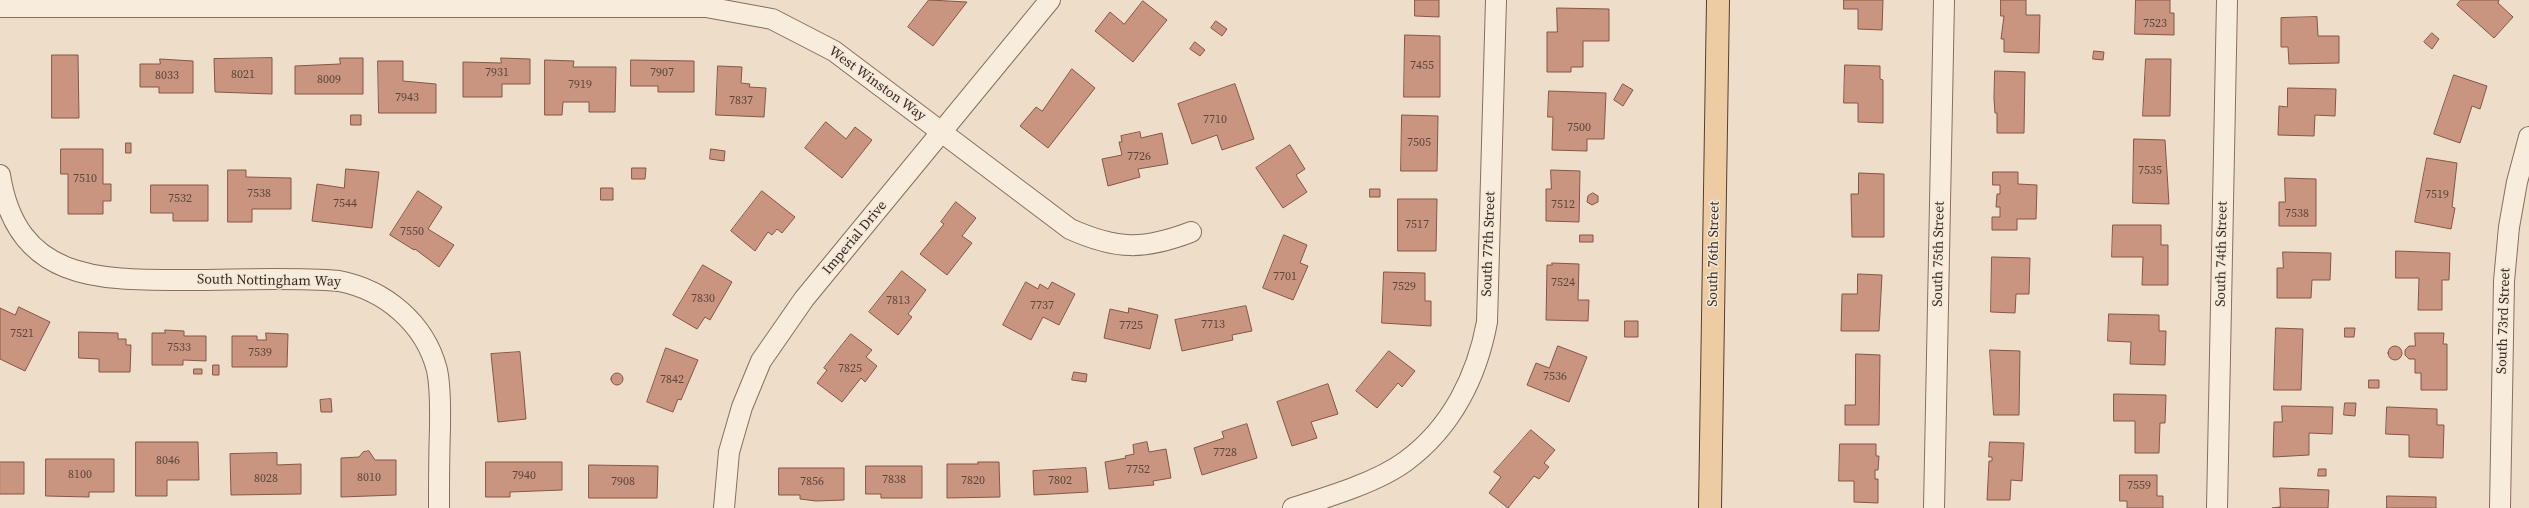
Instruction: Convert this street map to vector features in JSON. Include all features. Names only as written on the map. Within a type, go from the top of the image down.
[{"type":"main road","name":"South 76th Street","points":[[1710,508],[1718,0]]},
{"type":"street","name":"Imperial Drive","points":[[724,508],[729,452],[742,407],[761,361],[804,299],[1050,0]]},
{"type":"street","name":"South 77th Street","points":[[1293,508],[1336,494],[1406,461],[1440,428],[1455,408],[1470,381],[1485,335],[1487,322],[1496,0]]},
{"type":"street","name":"South 75th Street","points":[[1934,508],[1944,0]]},
{"type":"street","name":"South 74th Street","points":[[2217,508],[2227,0]]},
{"type":"street","name":"West Winston Way","points":[[0,7],[706,7],[772,19],[834,51],[1070,229],[1091,238],[1133,246],[1162,243],[1191,232]]},
{"type":"street","name":"South 73rd Street","points":[[2500,508],[2504,281],[2512,212],[2529,137]]},
{"type":"street","name":"South Nottingham Way","points":[[0,175],[7,207],[23,234],[45,256],[75,272],[110,278],[147,280],[338,281],[367,288],[397,308],[420,334],[430,350],[437,370],[440,390],[439,508]]},
{"type":"building","points":[[929,0],[967,2],[933,46],[908,27]]},
{"type":"building","points":[[1415,0],[1439,0],[1439,17],[1415,16]]},
{"type":"building","points":[[1844,0],[1883,0],[1882,30],[1858,29],[1858,9],[1844,9]]},
{"type":"building","points":[[2001,0],[2026,0],[2026,15],[2040,15],[2039,53],[2004,52],[2004,39],[2001,39],[2004,16],[2001,16]]},
{"type":"building","points":[[2136,0],[2170,0],[2170,13],[2174,13],[2174,35],[2135,34]]},
{"type":"building","points":[[2461,0],[2499,0],[2498,3],[2513,17],[2494,38],[2457,5]]},
{"type":"building","points":[[1143,1],[1167,20],[1133,62],[1095,31],[1110,12],[1124,24]]},
{"type":"building","points":[[1557,8],[1609,9],[1609,41],[1583,41],[1583,67],[1571,67],[1571,72],[1547,72],[1547,32],[1557,32]]},
{"type":"building","points":[[2317,17],[2318,36],[2339,36],[2339,63],[2289,64],[2288,47],[2281,47],[2281,18]]},
{"type":"building","points":[[1216,21],[1227,29],[1222,36],[1211,28]]},
{"type":"building","points":[[2432,33],[2439,39],[2432,49],[2424,42]]},
{"type":"building","points":[[1405,35],[1440,36],[1440,97],[1404,97]]},
{"type":"building","points":[[1195,42],[1205,50],[1200,56],[1190,49]]},
{"type":"building","points":[[2094,51],[2104,52],[2103,60],[2093,59]]},
{"type":"building","points":[[52,55],[78,55],[79,118],[52,118]]},
{"type":"building","points":[[272,58],[272,94],[215,92],[214,59]]},
{"type":"building","points":[[340,58],[363,58],[363,94],[295,94],[295,66],[340,64]]},
{"type":"building","points":[[501,58],[530,59],[530,84],[502,84],[502,97],[463,97],[463,62],[501,63]]},
{"type":"building","points":[[160,59],[193,61],[193,93],[159,93],[159,87],[140,87],[140,64],[160,64]]},
{"type":"building","points":[[2146,59],[2171,59],[2170,116],[2143,116]]},
{"type":"building","points":[[545,60],[574,61],[573,67],[616,67],[615,112],[589,112],[589,102],[563,102],[562,115],[545,115]]},
{"type":"building","points":[[631,60],[694,61],[694,92],[658,92],[658,86],[631,86]]},
{"type":"building","points":[[378,61],[403,61],[403,81],[436,84],[436,113],[379,113]]},
{"type":"building","points":[[1845,65],[1880,66],[1880,79],[1883,80],[1883,123],[1858,122],[1858,103],[1844,103]]},
{"type":"building","points":[[718,66],[742,67],[741,83],[750,84],[749,87],[766,88],[764,117],[716,115]]},
{"type":"building","points":[[1072,69],[1095,88],[1048,148],[1020,126],[1036,107],[1042,111]]},
{"type":"building","points":[[1995,71],[2025,72],[2024,133],[1997,133],[1997,113],[1995,113],[1994,99]]},
{"type":"building","points":[[2454,75],[2487,86],[2480,109],[2472,106],[2460,143],[2434,134]]},
{"type":"building","points":[[1235,84],[1254,139],[1222,150],[1217,135],[1192,144],[1178,104]]},
{"type":"building","points":[[1623,84],[1633,90],[1623,106],[1614,100]]},
{"type":"building","points":[[2288,88],[2336,89],[2335,116],[2315,115],[2314,136],[2278,135],[2279,106],[2287,107]]},
{"type":"building","points":[[1549,91],[1606,93],[1604,139],[1587,139],[1587,151],[1552,150],[1553,117],[1548,117]]},
{"type":"building","points":[[351,115],[361,115],[361,125],[351,125]]},
{"type":"building","points":[[1402,115],[1438,116],[1437,171],[1401,171]]},
{"type":"building","points":[[826,122],[846,139],[855,127],[872,140],[842,178],[805,148]]},
{"type":"building","points":[[1140,132],[1141,138],[1162,133],[1168,164],[1138,169],[1140,177],[1108,186],[1102,159],[1122,155],[1119,142],[1122,142],[1121,136]]},
{"type":"building","points":[[2134,139],[2165,140],[2169,204],[2133,203]]},
{"type":"building","points":[[126,143],[131,143],[131,153],[126,153]]},
{"type":"building","points":[[1290,145],[1305,169],[1296,175],[1307,192],[1283,208],[1256,168]]},
{"type":"building","points":[[61,149],[103,149],[103,184],[111,184],[111,201],[103,201],[103,214],[68,214],[68,174],[61,174]]},
{"type":"building","points":[[711,149],[725,151],[724,161],[710,159]]},
{"type":"building","points":[[2427,158],[2457,163],[2452,207],[2455,208],[2451,229],[2415,222]]},
{"type":"building","points":[[632,168],[646,168],[645,179],[632,179]]},
{"type":"building","points":[[346,169],[379,172],[372,228],[312,221],[317,184],[344,188]]},
{"type":"building","points":[[228,170],[246,170],[246,177],[291,178],[291,209],[252,209],[252,222],[228,222]]},
{"type":"building","points":[[1551,170],[1580,171],[1579,222],[1546,221],[1546,189],[1551,189]]},
{"type":"building","points":[[1993,172],[2018,172],[2018,184],[2037,185],[2036,219],[2017,219],[2017,230],[1992,230],[1992,217],[2000,217],[2000,207],[1996,207],[1997,194],[2000,194],[2000,185],[1993,185]]},
{"type":"building","points":[[1859,173],[1884,174],[1884,237],[1852,237],[1851,194],[1858,194]]},
{"type":"building","points":[[2285,178],[2316,179],[2316,226],[2279,226],[2279,202],[2285,202]]},
{"type":"building","points":[[151,185],[208,185],[208,221],[173,221],[173,213],[151,213]]},
{"type":"building","points":[[601,188],[613,188],[613,200],[601,200]]},
{"type":"building","points":[[1370,189],[1380,189],[1380,197],[1370,197]]},
{"type":"building","points":[[418,191],[442,207],[428,229],[454,245],[439,267],[415,249],[414,250],[390,235]]},
{"type":"building","points":[[762,191],[795,217],[782,233],[777,229],[772,235],[768,232],[755,251],[731,231]]},
{"type":"building","points":[[1593,193],[1598,196],[1598,202],[1592,205],[1587,202],[1588,196]]},
{"type":"building","points":[[1398,199],[1437,199],[1436,251],[1398,251]]},
{"type":"building","points":[[956,202],[976,218],[962,236],[972,243],[947,275],[920,254],[944,224],[941,222]]},
{"type":"building","points":[[2113,225],[2161,225],[2161,245],[2168,245],[2168,285],[2142,285],[2143,257],[2112,257]]},
{"type":"building","points":[[1284,235],[1307,245],[1300,263],[1308,266],[1293,300],[1263,288]]},
{"type":"building","points":[[1580,235],[1593,235],[1593,242],[1580,242]]},
{"type":"building","points":[[2396,251],[2450,253],[2449,280],[2442,280],[2442,310],[2418,310],[2419,278],[2396,278]]},
{"type":"building","points":[[2283,252],[2331,253],[2330,280],[2312,280],[2311,298],[2277,298],[2277,268],[2283,268]]},
{"type":"building","points":[[1992,257],[2030,258],[2029,294],[2016,294],[2015,313],[1991,312]]},
{"type":"building","points":[[1552,263],[1579,264],[1578,300],[1589,300],[1588,321],[1546,320],[1547,265],[1552,265]]},
{"type":"building","points":[[703,265],[732,282],[710,320],[705,317],[697,329],[673,315]]},
{"type":"building","points":[[902,271],[926,290],[908,314],[912,317],[898,335],[869,312]]},
{"type":"building","points":[[1384,272],[1425,273],[1425,301],[1431,301],[1431,326],[1382,323]]},
{"type":"building","points":[[1858,274],[1882,275],[1879,331],[1841,331],[1842,294],[1857,294]]},
{"type":"building","points":[[1026,282],[1038,289],[1040,284],[1048,289],[1052,282],[1075,294],[1059,325],[1043,317],[1031,340],[1003,325]]},
{"type":"building","points":[[1246,306],[1252,331],[1232,335],[1233,340],[1182,351],[1175,320]]},
{"type":"building","points":[[19,307],[50,322],[25,371],[0,359],[0,308],[15,315]]},
{"type":"building","points":[[1129,308],[1158,315],[1150,349],[1104,338],[1110,309],[1128,313]]},
{"type":"building","points":[[2109,314],[2159,315],[2159,331],[2166,331],[2165,365],[2130,364],[2131,342],[2108,341]]},
{"type":"building","points":[[1625,321],[1638,321],[1638,337],[1625,337]]},
{"type":"building","points":[[2276,328],[2303,329],[2301,390],[2274,390]]},
{"type":"building","points":[[2345,328],[2355,328],[2354,337],[2345,337]]},
{"type":"building","points":[[165,330],[184,331],[184,336],[206,336],[206,361],[183,360],[183,365],[152,365],[152,333],[165,333]]},
{"type":"building","points":[[79,332],[118,333],[118,339],[126,339],[126,345],[131,345],[130,372],[99,372],[99,359],[79,358]]},
{"type":"building","points":[[266,333],[288,334],[287,367],[232,367],[232,336],[257,336],[257,340],[266,340]]},
{"type":"building","points":[[2415,333],[2444,333],[2443,344],[2447,344],[2447,390],[2421,390],[2421,373],[2415,373],[2415,359],[2409,359],[2405,355],[2405,350],[2409,346],[2415,346]]},
{"type":"building","points":[[851,334],[872,350],[866,357],[877,366],[865,382],[861,378],[842,402],[817,383],[827,370],[824,368]]},
{"type":"building","points":[[1558,346],[1587,357],[1569,402],[1527,385],[1536,363],[1549,368]]},
{"type":"building","points":[[2395,346],[2400,348],[2402,353],[2400,358],[2395,360],[2390,358],[2388,353],[2390,348]]},
{"type":"building","points":[[666,348],[698,360],[681,400],[678,399],[673,412],[647,402]]},
{"type":"building","points":[[1990,350],[2020,351],[2019,415],[1994,415]]},
{"type":"building","points":[[1389,351],[1415,371],[1402,387],[1398,383],[1377,408],[1356,391]]},
{"type":"building","points":[[520,352],[526,419],[498,422],[491,354]]},
{"type":"building","points":[[1856,354],[1880,355],[1879,425],[1845,425],[1845,405],[1855,405]]},
{"type":"building","points":[[213,365],[219,365],[219,375],[213,375]]},
{"type":"building","points":[[194,369],[202,369],[202,374],[194,374]]},
{"type":"building","points":[[1074,372],[1087,374],[1086,382],[1072,380]]},
{"type":"building","points":[[617,373],[621,375],[623,379],[621,383],[617,385],[613,383],[611,379],[613,375]]},
{"type":"building","points":[[2369,380],[2379,380],[2379,388],[2369,388]]},
{"type":"building","points":[[1328,384],[1338,414],[1311,422],[1317,438],[1292,446],[1277,402]]},
{"type":"building","points":[[2114,394],[2166,395],[2165,423],[2160,423],[2159,453],[2135,453],[2135,421],[2114,421]]},
{"type":"building","points":[[331,399],[332,412],[321,412],[320,400]]},
{"type":"building","points":[[2345,403],[2356,403],[2355,416],[2344,415]]},
{"type":"building","points":[[2282,406],[2333,407],[2332,434],[2309,433],[2309,455],[2273,457],[2274,422],[2282,422]]},
{"type":"building","points":[[2387,407],[2437,409],[2437,425],[2444,425],[2443,458],[2409,457],[2409,435],[2386,434]]},
{"type":"building","points":[[1247,424],[1257,458],[1202,475],[1194,448],[1224,438],[1222,432]]},
{"type":"building","points":[[1531,430],[1555,450],[1544,463],[1549,467],[1539,479],[1534,476],[1508,508],[1489,493],[1501,477],[1494,472]]},
{"type":"building","points":[[136,442],[198,442],[199,480],[167,480],[167,496],[136,496]]},
{"type":"building","points":[[1147,442],[1149,452],[1166,449],[1171,478],[1153,481],[1154,485],[1109,489],[1105,462],[1126,458],[1125,456],[1134,454],[1133,445]]},
{"type":"building","points":[[1990,442],[2024,443],[2022,481],[2011,480],[2010,500],[1987,500],[1989,461],[1992,461],[1992,457],[1989,457]]},
{"type":"building","points":[[1840,444],[1876,444],[1876,456],[1879,456],[1878,470],[1875,470],[1875,479],[1878,479],[1878,503],[1854,502],[1854,481],[1839,481]]},
{"type":"building","points":[[369,451],[375,460],[396,460],[396,495],[341,497],[341,458],[359,457],[363,452]]},
{"type":"building","points":[[277,453],[277,465],[301,464],[301,494],[231,495],[230,454]]},
{"type":"building","points":[[46,459],[114,459],[114,492],[89,492],[89,497],[46,496]]},
{"type":"building","points":[[0,462],[24,462],[24,494],[0,494]]},
{"type":"building","points":[[486,462],[562,462],[562,490],[510,492],[510,497],[486,497]]},
{"type":"building","points":[[978,462],[999,462],[1000,497],[947,498],[947,464],[978,464]]},
{"type":"building","points":[[589,465],[658,466],[657,498],[589,498]]},
{"type":"building","points":[[866,466],[922,466],[922,498],[881,498],[881,494],[866,494]]},
{"type":"building","points":[[779,468],[844,468],[844,500],[816,501],[800,499],[800,495],[779,495]]},
{"type":"building","points":[[1086,468],[1088,492],[1034,495],[1033,471]]},
{"type":"building","points":[[2319,469],[2326,469],[2326,476],[2318,476]]},
{"type":"building","points":[[2120,475],[2157,475],[2157,496],[2163,496],[2163,508],[2127,508],[2127,501],[2120,501]]},
{"type":"building","points":[[2280,488],[2329,490],[2328,508],[2272,508],[2280,507]]},
{"type":"building","points":[[2387,496],[2436,497],[2436,508],[2387,508]]}]
